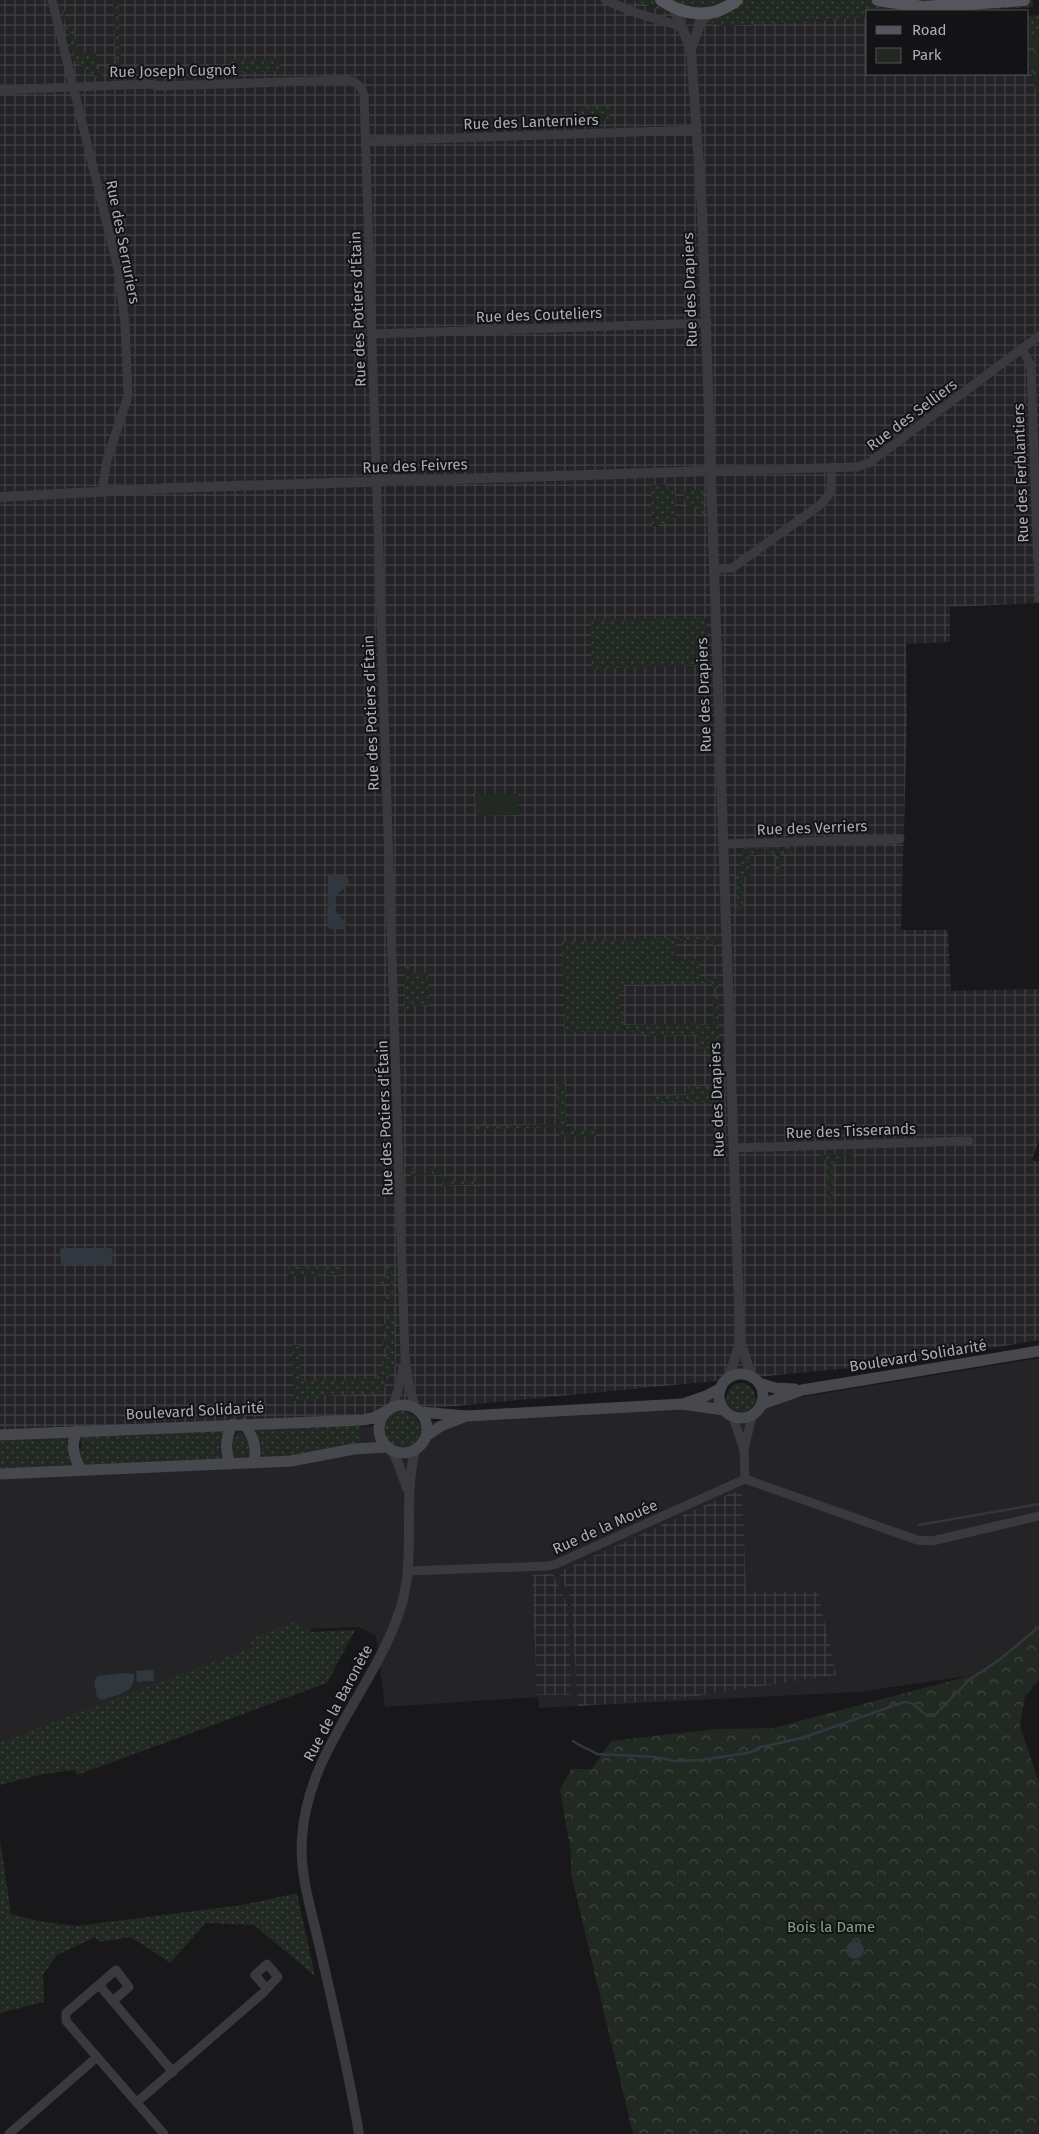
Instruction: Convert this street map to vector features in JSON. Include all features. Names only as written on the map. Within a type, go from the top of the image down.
[{"type":"main road","points":[[661,0],[674,9],[692,14],[710,14],[724,9],[737,0]]},
{"type":"main road","points":[[878,0],[923,7],[1024,0]]},
{"type":"main road","name":"Boulevard Solidarité","points":[[762,1404],[802,1390],[1039,1351]]},
{"type":"main road","points":[[389,1448],[382,1440],[379,1429],[382,1416],[390,1409],[404,1405],[418,1411],[467,1416],[682,1404],[746,1418],[752,1416],[762,1404],[762,1389],[755,1379],[736,1375],[729,1378],[721,1388],[706,1396],[682,1404]]},
{"type":"main road","name":"Boulevard Solidarité","points":[[755,1379],[775,1388],[802,1390]]},
{"type":"main road","points":[[721,1388],[720,1400],[728,1413]]},
{"type":"main road","name":"Boulevard Solidarité","points":[[0,1435],[363,1420],[373,1418],[390,1409]]},
{"type":"main road","points":[[418,1411],[426,1425],[426,1436]]},
{"type":"main road","points":[[0,1474],[297,1460],[366,1447],[389,1448],[401,1453],[415,1450],[426,1436],[441,1426],[467,1416]]},
{"type":"main road","points":[[230,1464],[226,1452],[226,1440],[239,1424],[254,1439],[256,1449],[254,1463]]},
{"type":"main road","points":[[77,1431],[74,1436],[74,1448],[76,1461],[81,1470]]},
{"type":"street","name":"Rue des Serruriers","points":[[52,0],[118,269],[125,324],[128,396],[107,460],[102,491]]},
{"type":"street","points":[[604,0],[636,13],[677,25],[684,31]]},
{"type":"street","name":"Rue des Drapiers","points":[[674,9],[691,48],[702,209],[707,323],[740,1340],[729,1378]]},
{"type":"street","name":"Rue des Drapiers","points":[[691,48],[701,21],[710,14]]},
{"type":"street","name":"Rue Joseph Cugnot","points":[[0,90],[346,80]]},
{"type":"street","name":"Rue des Potiers d'Étain","points":[[346,80],[355,82],[362,88],[364,95],[405,1357],[410,1390],[418,1411]]},
{"type":"street","name":"Rue des Lanterniers","points":[[366,141],[697,130]]},
{"type":"street","name":"Rue des Couteliers","points":[[373,334],[707,323]]},
{"type":"street","name":"Rue des Selliers","points":[[832,467],[857,467],[876,460],[1039,336]]},
{"type":"street","name":"Rue des Ferblantiers","points":[[1022,349],[1031,366],[1039,598]]},
{"type":"street","points":[[714,569],[732,568],[820,504],[831,492],[832,467]]},
{"type":"street","name":"Rue des Feivres","points":[[0,497],[102,491],[832,467]]},
{"type":"street","name":"Rue des Verriers","points":[[724,844],[900,839]]},
{"type":"street","name":"Rue des Tisserands","points":[[734,1148],[969,1140]]},
{"type":"street","name":"Rue des Drapiers","points":[[740,1340],[755,1379]]},
{"type":"street","name":"Rue des Potiers d'Étain","points":[[390,1409],[398,1390],[405,1357]]},
{"type":"street","points":[[728,1413],[744,1450]]},
{"type":"street","points":[[752,1416],[744,1450],[745,1479],[917,1540],[932,1541],[1039,1516]]},
{"type":"street","name":"Rue de la Baronète","points":[[389,1448],[397,1460],[408,1492]]},
{"type":"street","name":"Rue de la Baronète","points":[[359,2134],[339,2032],[305,1881],[302,1838],[310,1793],[321,1762],[392,1633],[406,1591],[409,1571],[408,1492],[415,1450]]},
{"type":"street","name":"Rue de la Mouée","points":[[409,1571],[548,1566],[556,1564],[745,1479]]},
{"type":"street","points":[[113,2001],[129,1987],[116,1970],[66,2013],[66,2021],[164,2134]]},
{"type":"street","points":[[99,1985],[173,2072]]},
{"type":"street","points":[[138,2102],[263,1993],[266,1988]]},
{"type":"street","points":[[10,2134],[97,2057]]},
{"type":"shaded area","points":[[0,0],[633,0],[666,12],[724,26],[866,17],[866,75],[1029,75],[1029,64],[1039,102],[1039,603],[950,607],[950,642],[906,644],[907,720],[901,930],[948,930],[951,991],[1039,989],[1039,1140],[1032,1160],[1039,1162],[1039,1340],[902,1363],[0,1450]]},
{"type":"shaded area","points":[[328,876],[346,876],[349,880],[334,900],[336,912],[347,924],[345,929],[330,929],[327,926]]},
{"type":"shaded area","points":[[62,1248],[111,1248],[113,1251],[112,1264],[64,1265],[61,1263],[60,1250]]},
{"type":"shaded area","points":[[1039,1358],[1039,1621],[1015,1647],[973,1675],[859,1692],[539,1708],[538,1697],[385,1707],[376,1636],[359,1627],[302,1629],[0,1746],[0,1455],[743,1397],[789,1399]]},
{"type":"shaded area","points":[[734,1492],[742,1492],[746,1592],[818,1592],[836,1675],[676,1699],[578,1706],[571,1600],[559,1572]]},
{"type":"shaded area","points":[[553,1574],[568,1606],[571,1695],[537,1695],[532,1575]]},
{"type":"shaded area","points":[[153,1670],[154,1681],[137,1682],[136,1671]]},
{"type":"shaded area","points":[[134,1674],[134,1681],[129,1689],[102,1700],[97,1697],[94,1682],[98,1676]]},
{"type":"shaded area","points":[[855,1941],[861,1944],[864,1950],[861,1956],[855,1959],[849,1956],[846,1950],[849,1944]]},
{"type":"green space","points":[[113,0],[118,0],[121,73],[114,73],[114,76],[107,77],[107,66],[116,66]]},
{"type":"green space","points":[[633,0],[1032,0],[1033,7],[978,10],[866,10],[866,17],[724,26],[666,12]]},
{"type":"green space","points":[[62,10],[68,12],[65,15],[69,33],[73,30],[78,53],[96,53],[97,66],[99,66],[99,71],[102,71],[103,77],[96,77],[75,61]]},
{"type":"green space","points":[[1039,15],[1039,34],[1029,39],[1029,16]]},
{"type":"green space","points":[[1039,34],[1039,102],[1029,64],[1029,39]]},
{"type":"green space","points":[[279,59],[280,71],[230,73],[230,60]]},
{"type":"green space","points":[[609,106],[609,121],[582,122],[581,107]]},
{"type":"green space","points":[[664,484],[672,491],[675,491],[676,518],[652,528],[651,485]]},
{"type":"green space","points":[[703,490],[704,515],[696,507],[686,505],[683,491]]},
{"type":"green space","points":[[706,618],[708,665],[592,669],[591,620]]},
{"type":"green space","points":[[518,793],[519,815],[476,816],[475,794]]},
{"type":"green space","points":[[791,847],[792,854],[780,854],[780,875],[776,875],[776,854],[766,855],[765,848]]},
{"type":"green space","points":[[759,848],[759,855],[750,855],[751,877],[742,877],[743,910],[738,910],[736,873],[739,872],[744,849]]},
{"type":"green space","points":[[717,936],[717,945],[713,945],[712,939],[676,941],[677,960],[699,959],[700,979],[718,978],[718,988],[713,988],[712,983],[624,985],[623,992],[619,992],[620,1011],[623,1011],[624,1025],[713,1024],[713,998],[718,996],[719,1048],[698,1049],[698,1035],[652,1036],[626,1031],[565,1032],[562,942]]},
{"type":"green space","points":[[404,967],[410,967],[410,973],[428,973],[429,1005],[411,1006],[405,1013]]},
{"type":"green space","points":[[715,1079],[721,1080],[722,1102],[653,1103],[653,1096],[688,1095],[688,1087],[714,1086]]},
{"type":"green space","points":[[557,1083],[565,1083],[566,1131],[596,1130],[596,1136],[560,1137],[559,1127],[475,1129],[475,1127],[558,1124]]},
{"type":"green space","points":[[853,1153],[853,1156],[840,1156],[840,1162],[832,1163],[833,1200],[828,1206],[827,1160],[821,1160],[821,1155]]},
{"type":"green space","points":[[432,1167],[439,1170],[449,1182],[479,1181],[482,1184],[443,1186],[442,1175],[411,1176],[411,1168],[414,1168],[415,1174],[432,1174]]},
{"type":"green space","points":[[386,1266],[392,1266],[393,1301],[383,1301],[382,1296],[390,1297],[390,1284],[380,1284],[380,1278],[386,1277]]},
{"type":"green space","points":[[288,1267],[341,1267],[341,1275],[327,1275],[326,1269],[318,1269],[318,1276],[288,1276]]},
{"type":"green space","points":[[394,1315],[395,1365],[381,1393],[321,1396],[317,1399],[294,1401],[292,1345],[299,1345],[300,1381],[377,1379],[377,1373],[383,1372],[382,1357],[388,1357],[388,1348],[383,1348],[383,1340],[388,1339],[387,1331],[383,1331],[383,1324],[387,1324],[387,1316]]},
{"type":"green space","points":[[741,1383],[751,1387],[755,1397],[751,1407],[741,1411],[731,1407],[727,1397],[731,1387]]},
{"type":"green space","points":[[402,1411],[409,1412],[415,1416],[419,1422],[419,1436],[415,1442],[409,1446],[402,1447],[395,1446],[389,1442],[385,1436],[384,1429],[385,1422],[389,1416],[395,1412]]},
{"type":"green space","points":[[360,1425],[361,1442],[289,1456],[263,1458],[260,1441],[254,1428]]},
{"type":"green space","points":[[224,1431],[219,1444],[220,1460],[91,1466],[80,1457],[82,1440],[92,1436]]},
{"type":"green space","points":[[238,1431],[246,1437],[249,1443],[248,1453],[244,1457],[234,1455],[232,1448],[232,1442]]},
{"type":"green space","points":[[65,1437],[72,1460],[70,1467],[0,1470],[0,1440]]},
{"type":"green space","points":[[299,1620],[299,1629],[310,1629],[311,1632],[355,1630],[327,1683],[77,1775],[75,1770],[43,1774],[0,1785],[0,1742],[251,1648],[252,1638]]},
{"type":"green space","name":"Bois la Dame","points":[[1039,1621],[1039,1680],[1025,1696],[1020,1726],[1039,1783],[1039,2134],[633,2134],[571,1874],[571,1853],[560,1790],[571,1769],[592,1769],[611,1741],[716,1729],[773,1728],[973,1675],[1015,1647]]},
{"type":"green space","points":[[0,1839],[11,1914],[38,1921],[77,1926],[242,1905],[297,1893],[315,1976],[254,1925],[206,1923],[170,1963],[131,1937],[100,1942],[95,1937],[57,1955],[43,1975],[44,2002],[0,2013]]},
{"type":"waterway","points":[[919,1525],[1039,1504]]},
{"type":"waterway","points":[[573,1741],[597,1754],[655,1757],[674,1761],[701,1760],[748,1753],[759,1749],[757,1748],[802,1738],[904,1702],[913,1704],[929,1716],[934,1716],[969,1680],[999,1660],[1039,1627]]}]
